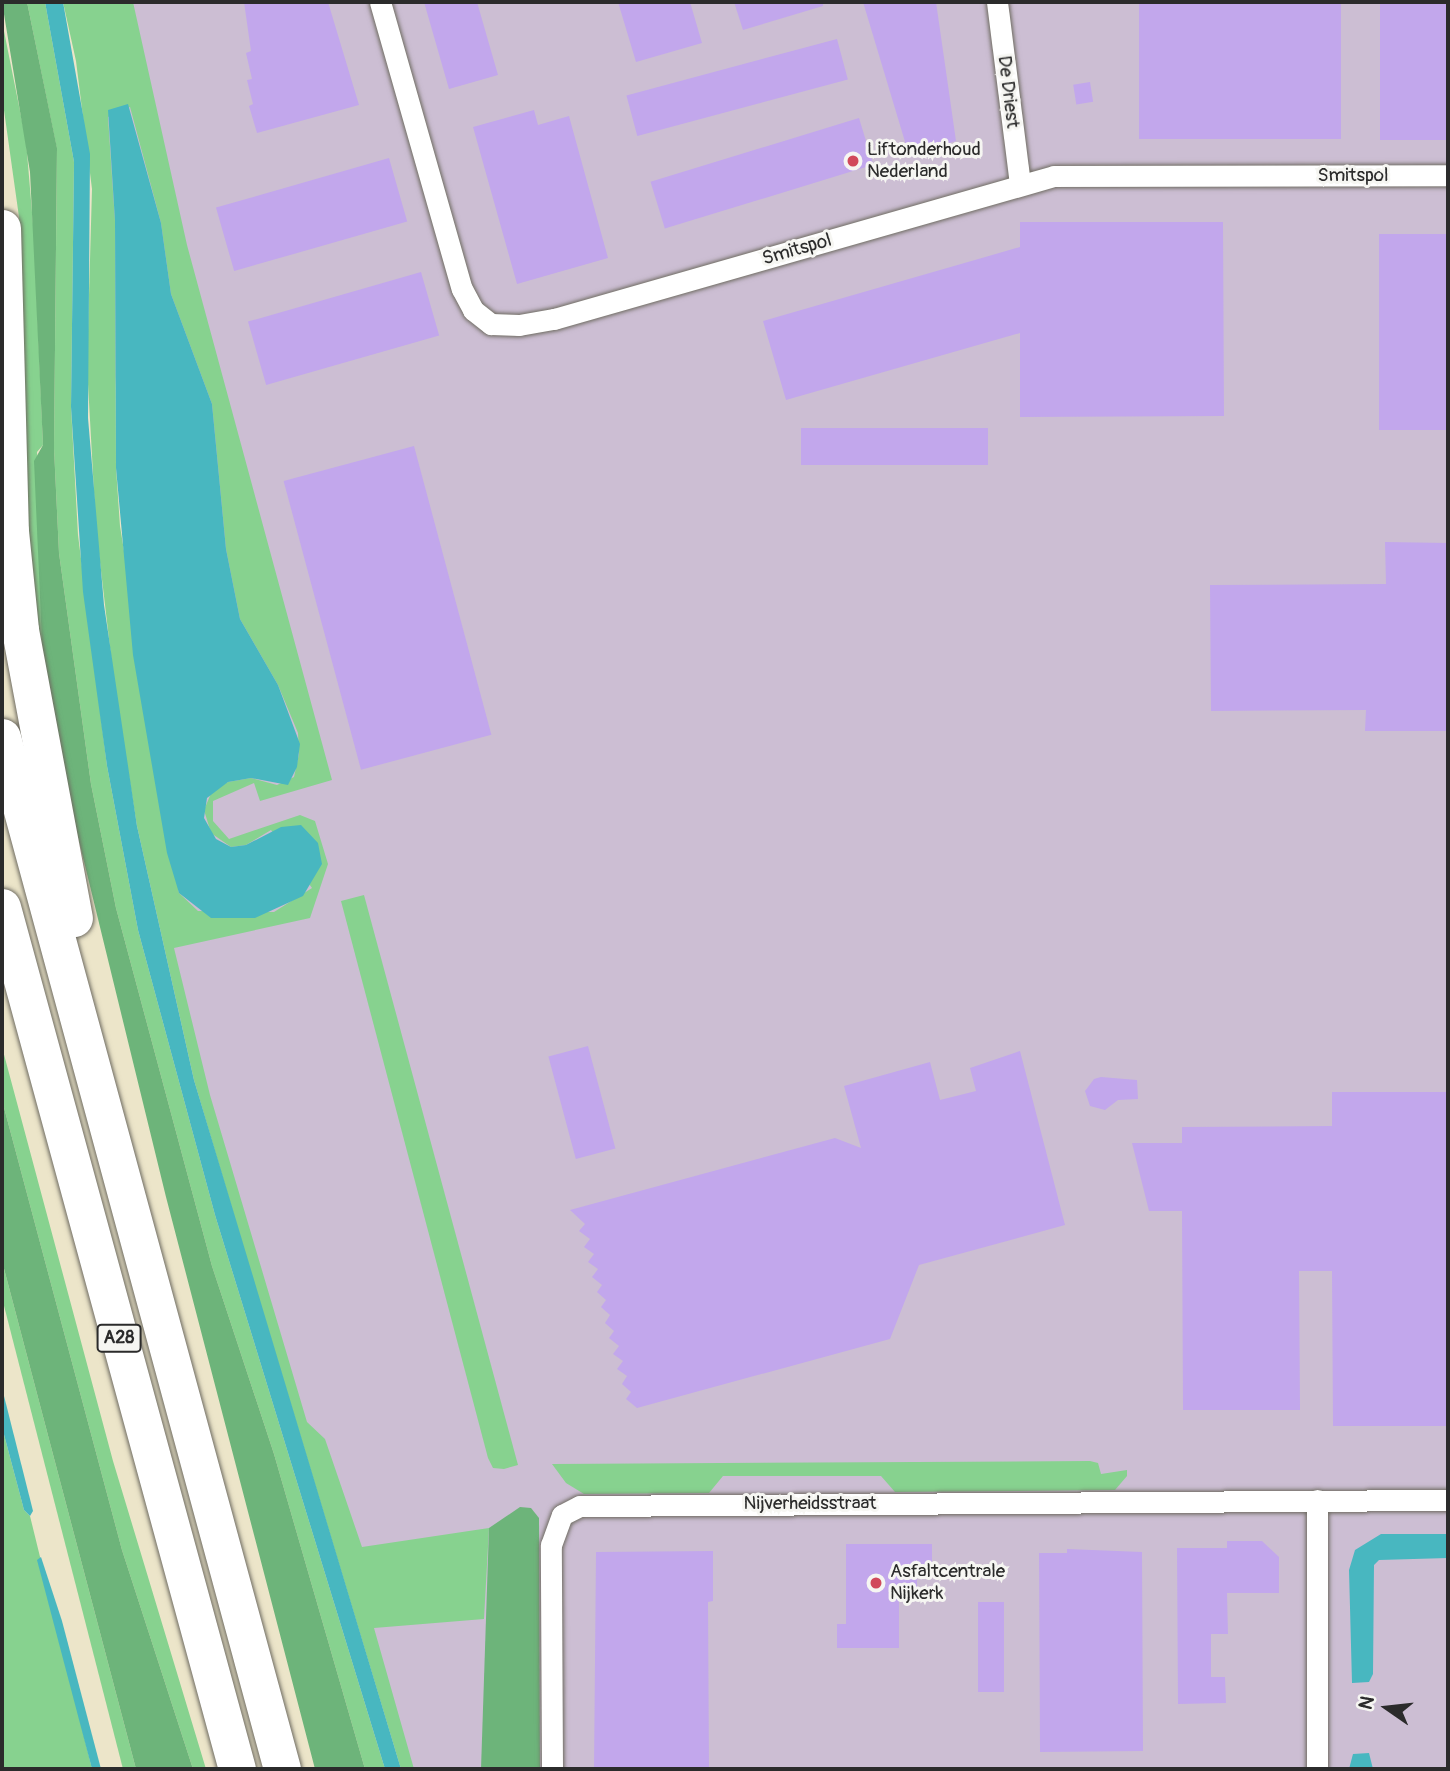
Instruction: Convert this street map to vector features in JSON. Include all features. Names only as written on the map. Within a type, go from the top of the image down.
[{"type":"highway","name":"A28","points":[[2,228],[10,531],[20,630],[127,1198]]},
{"type":"highway","name":"A28","points":[[2,737],[282,1769]]},
{"type":"highway","name":"A28","points":[[2,907],[237,1769]]},
{"type":"street","name":"Smitspol","points":[[380,2],[462,289],[473,310],[491,324],[519,326],[554,319],[1020,183],[1054,176],[1448,176]]},
{"type":"street","name":"De Driest","points":[[997,2],[1020,183]]},
{"type":"street","points":[[1317,1500],[1317,1768]]},
{"type":"street","name":"Nijverheidsstraat","points":[[552,1769],[551,1545],[558,1521],[573,1508],[1448,1500]]},
{"type":"shaded area","points":[[79,2],[1448,2],[1448,1769],[409,1769],[228,1170],[171,957]]},
{"type":"green space","points":[[2,2],[27,2],[57,148],[54,448],[59,553],[91,784],[116,908],[212,1266],[274,1454],[365,1769],[315,1769],[166,1197],[55,743],[43,668],[34,461],[43,445],[30,172]]},
{"type":"green space","points":[[27,2],[45,2],[74,162],[71,407],[78,535],[107,766],[138,930],[215,1215],[385,1769],[365,1769],[274,1454],[212,1266],[116,908],[91,784],[59,553],[54,448],[57,149]]},
{"type":"green space","points":[[63,2],[133,2],[187,245],[332,780],[260,801],[254,783],[213,801],[213,821],[229,839],[300,815],[315,821],[328,864],[310,918],[174,948],[210,1095],[307,1422],[325,1439],[362,1547],[489,1528],[484,1619],[374,1628],[414,1769],[401,1769],[194,1080],[137,826],[115,690],[96,528],[87,366],[92,189],[76,61]],"holes":[[[130,107],[161,223],[171,294],[212,404],[226,549],[240,619],[278,685],[298,733],[299,754],[294,777],[277,785],[251,778],[228,782],[212,791],[204,810],[211,833],[231,847],[246,845],[271,830],[312,888],[274,912],[198,911],[179,893],[120,526],[116,468],[115,221],[108,117]]]},
{"type":"green space","points":[[2,21],[26,141],[34,236],[43,445],[37,452],[43,668],[26,515],[19,217],[2,96]]},
{"type":"green space","points":[[364,895],[518,1465],[504,1469],[493,1468],[488,1458],[341,901]]},
{"type":"green space","points":[[2,1047],[113,1461],[206,1769],[193,1769],[122,1550],[2,1100]]},
{"type":"green space","points":[[2,1100],[122,1550],[193,1769],[136,1769],[2,1261]]},
{"type":"green space","points":[[2,1261],[136,1769],[123,1769],[2,1298]]},
{"type":"green space","points":[[2,1427],[24,1510],[30,1516],[92,1769],[2,1769]]},
{"type":"green space","points":[[1098,1463],[1101,1474],[1127,1470],[1127,1476],[1115,1490],[895,1492],[881,1476],[723,1476],[709,1493],[584,1494],[566,1483],[552,1464]]},
{"type":"green space","points":[[520,1507],[531,1508],[539,1518],[540,1769],[481,1769],[489,1528]]},
{"type":"water","points":[[45,2],[63,2],[90,154],[88,418],[104,605],[137,826],[194,1080],[401,1769],[385,1769],[215,1215],[138,930],[107,766],[83,592],[71,407],[74,162]]},
{"type":"water","points":[[128,104],[161,223],[171,294],[212,404],[226,549],[240,619],[278,685],[300,744],[297,767],[288,785],[251,778],[228,782],[207,798],[204,818],[216,839],[231,847],[246,845],[281,827],[301,825],[318,843],[322,864],[303,896],[255,918],[211,918],[179,893],[167,853],[133,655],[116,468],[115,221],[108,110]]},
{"type":"water","points":[[2,1388],[33,1511],[30,1516],[24,1510],[2,1427]]},
{"type":"water","points":[[1381,1534],[1448,1534],[1448,1558],[1379,1560],[1374,1565],[1373,1674],[1369,1682],[1352,1683],[1349,1570],[1355,1550]]},
{"type":"water","points":[[41,1557],[62,1621],[101,1769],[92,1769],[37,1560]]},
{"type":"water","points":[[1369,1753],[1373,1769],[1349,1769],[1353,1754]]},
{"type":"building","points":[[244,2],[328,2],[359,105],[257,133],[249,106],[253,104],[247,80],[252,79],[246,53],[251,51]]},
{"type":"building","points":[[424,2],[477,2],[498,75],[449,89]]},
{"type":"building","points":[[618,2],[690,2],[702,43],[636,62]]},
{"type":"building","points":[[734,2],[823,2],[823,6],[743,30]]},
{"type":"building","points":[[863,2],[936,2],[956,141],[909,155]]},
{"type":"building","points":[[1139,2],[1341,2],[1341,139],[1139,139]]},
{"type":"building","points":[[1380,2],[1448,2],[1448,140],[1380,140]]},
{"type":"building","points":[[837,39],[848,80],[637,136],[626,95]]},
{"type":"building","points":[[1090,82],[1093,102],[1076,104],[1073,85]]},
{"type":"building","points":[[534,110],[538,125],[569,116],[608,258],[517,284],[473,127]]},
{"type":"building","points":[[859,118],[873,165],[665,229],[651,182]]},
{"type":"building","points":[[389,158],[407,221],[234,271],[216,208]]},
{"type":"building","points":[[1020,222],[1223,222],[1224,416],[1020,417],[1020,333],[786,400],[763,321],[1020,247]]},
{"type":"building","points":[[1379,234],[1448,234],[1448,430],[1379,430]]},
{"type":"building","points":[[421,272],[439,335],[266,385],[248,322]]},
{"type":"building","points":[[801,428],[988,428],[988,465],[801,465]]},
{"type":"building","points":[[414,446],[491,735],[361,770],[284,481]]},
{"type":"building","points":[[1385,542],[1448,543],[1448,731],[1365,731],[1366,710],[1211,711],[1210,585],[1386,584]]},
{"type":"building","points":[[588,1046],[615,1148],[576,1159],[548,1057]]},
{"type":"building","points":[[1020,1051],[1065,1225],[919,1265],[890,1339],[637,1408],[626,1399],[631,1392],[622,1384],[627,1376],[617,1369],[623,1361],[613,1354],[619,1346],[609,1338],[614,1331],[605,1323],[610,1315],[601,1307],[606,1300],[597,1292],[602,1285],[592,1277],[598,1269],[588,1262],[594,1254],[584,1247],[590,1239],[579,1231],[585,1224],[570,1210],[835,1138],[861,1148],[844,1086],[930,1062],[940,1100],[976,1091],[970,1068]]},
{"type":"building","points":[[1101,1077],[1137,1080],[1138,1099],[1118,1100],[1105,1110],[1090,1106],[1085,1091],[1094,1079]]},
{"type":"building","points":[[1332,1092],[1448,1092],[1448,1426],[1333,1426],[1332,1271],[1299,1271],[1300,1410],[1183,1410],[1182,1211],[1149,1211],[1132,1143],[1182,1143],[1182,1127],[1332,1126]]},
{"type":"building","points":[[1227,1541],[1262,1541],[1279,1557],[1279,1593],[1227,1593],[1228,1634],[1211,1634],[1211,1677],[1225,1677],[1226,1703],[1178,1704],[1177,1548],[1227,1548]]},
{"type":"building","points":[[846,1544],[932,1544],[932,1574],[917,1574],[917,1599],[899,1599],[899,1648],[837,1648],[837,1624],[846,1624]]},
{"type":"building","points":[[1067,1549],[1142,1552],[1143,1751],[1040,1752],[1039,1553],[1067,1553]]},
{"type":"building","points":[[713,1551],[713,1601],[708,1602],[709,1769],[594,1769],[596,1552]]},
{"type":"building","points":[[978,1602],[1004,1602],[1004,1692],[978,1692]]},
{"type":"place","name":"Liftonderhoud Nederland","points":[[853,161]]},
{"type":"place","name":"Asfaltcentrale Nijkerk","points":[[876,1583]]}]
